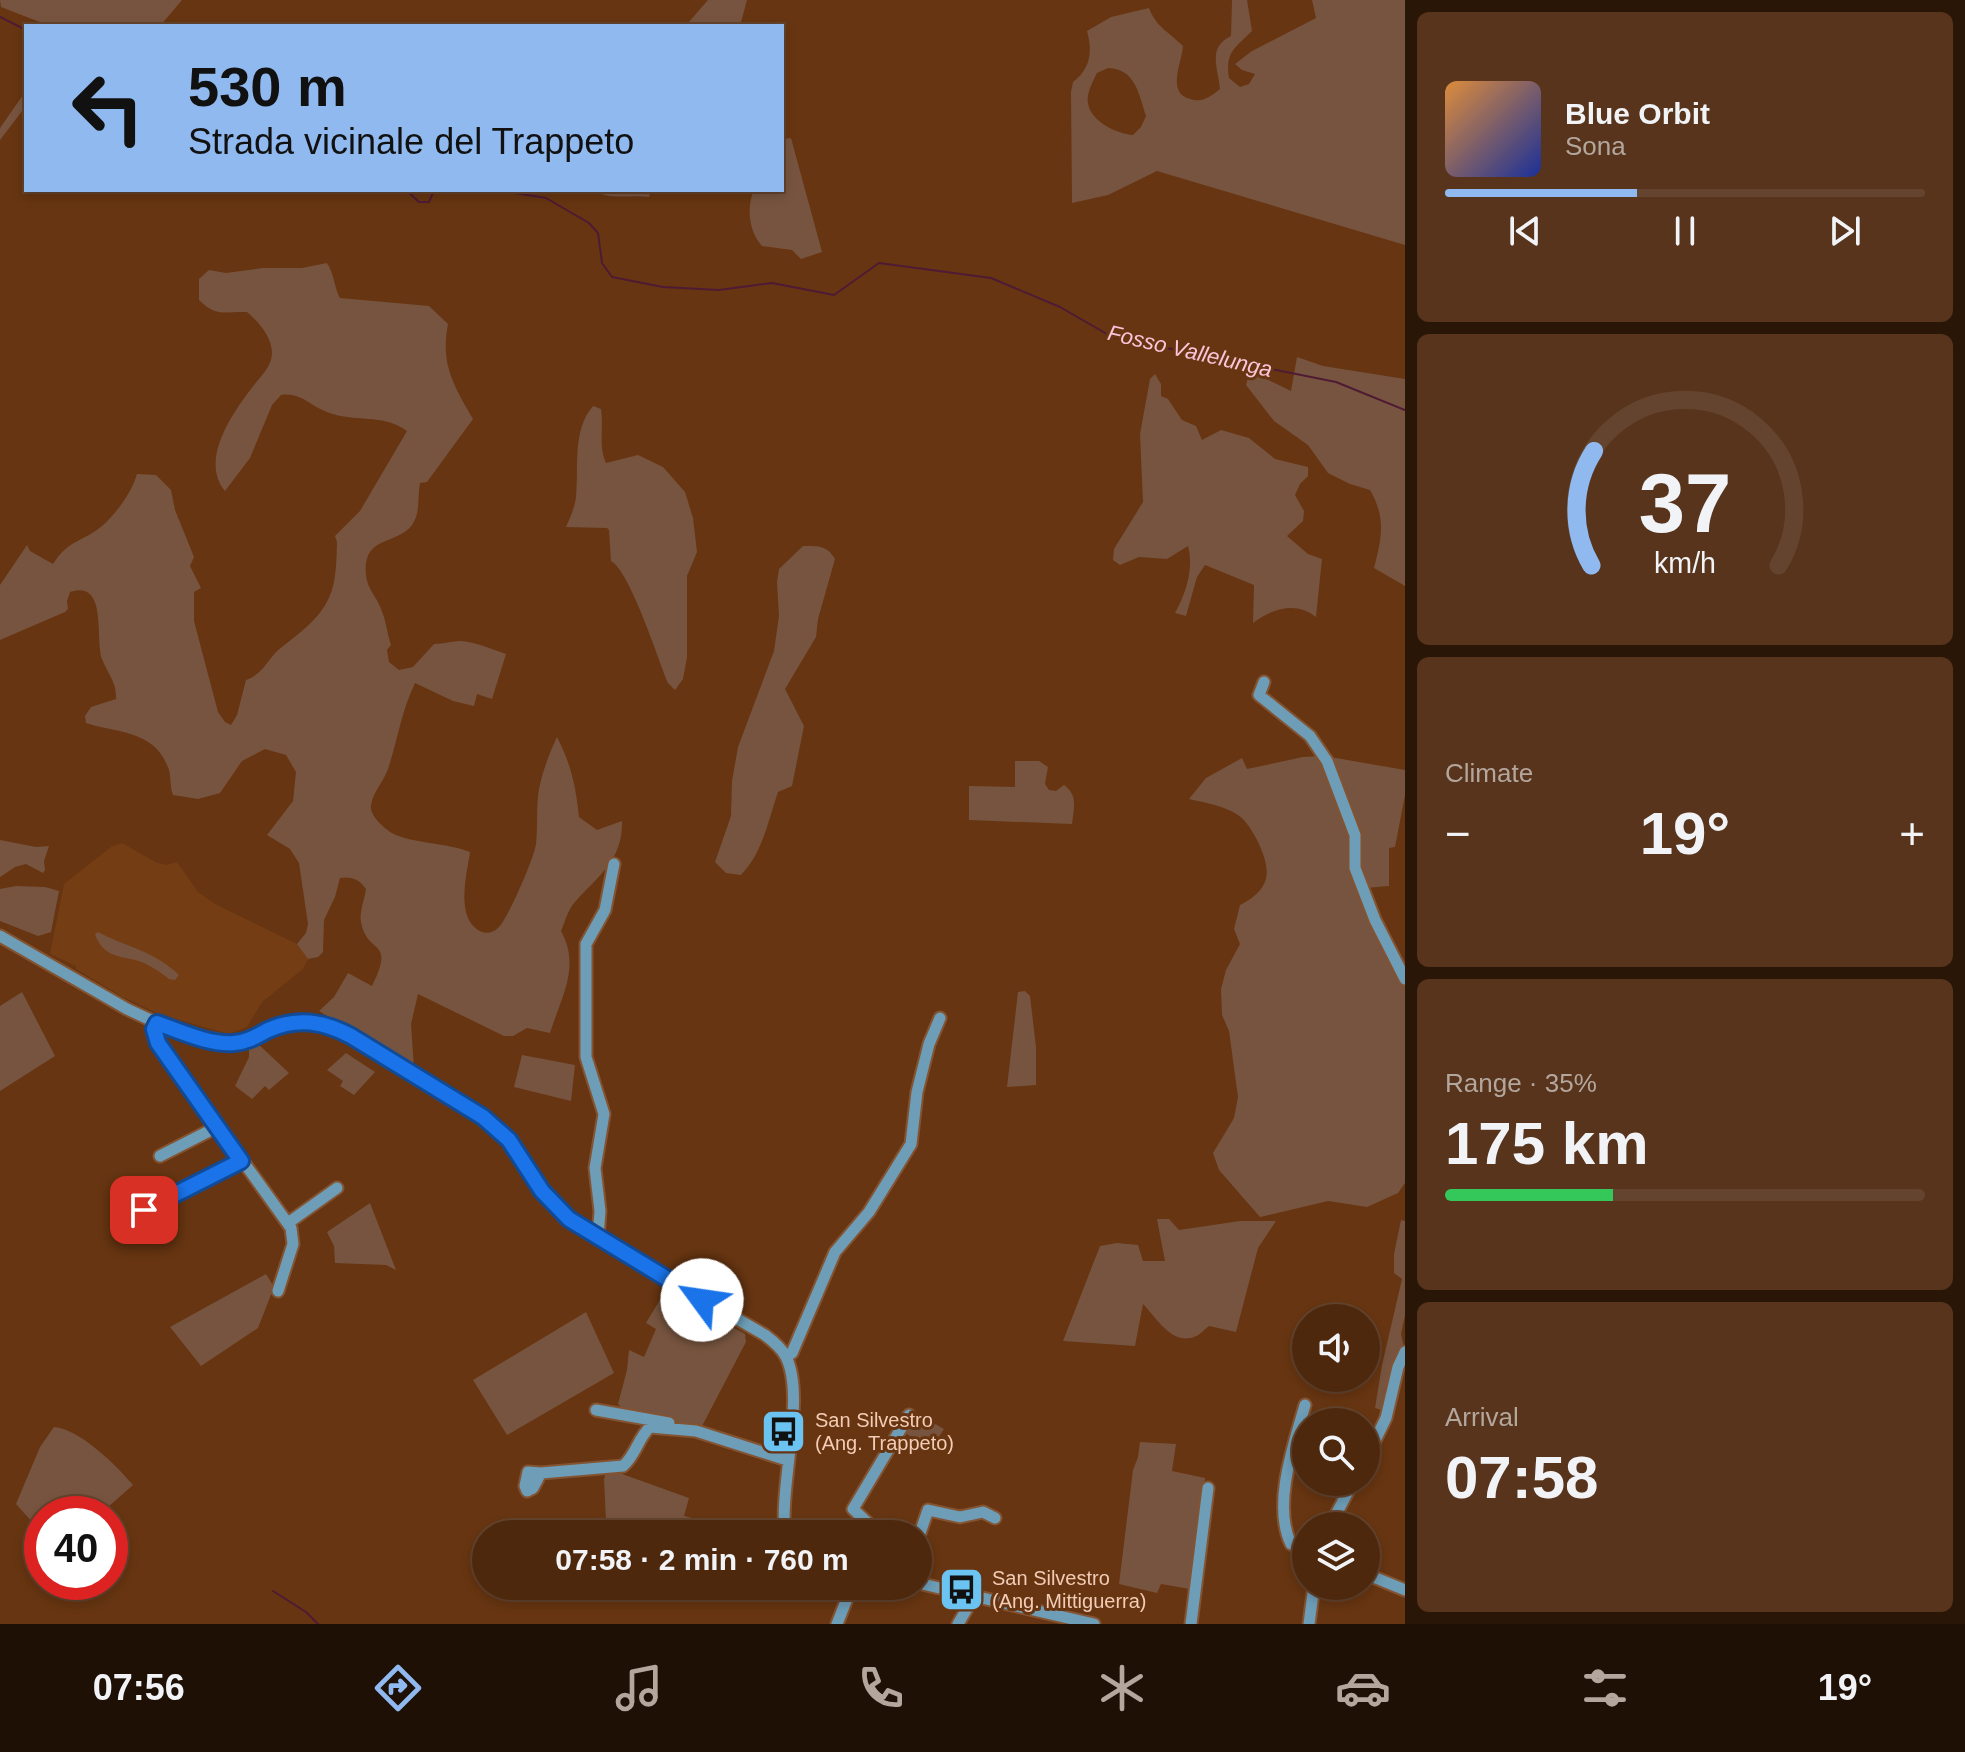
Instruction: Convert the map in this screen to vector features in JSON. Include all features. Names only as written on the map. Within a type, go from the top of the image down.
[{"type":"street","points":[[1264,682],[1259,695],[1310,736],[1327,761],[1355,835],[1355,868],[1375,920],[1405,979]]},
{"type":"street","points":[[598,1238],[600,1211],[595,1168],[604,1114],[586,1057],[586,944],[605,910],[614,864]]},
{"type":"street","points":[[0,936],[157,1023],[192,1035],[229,1043],[249,1041],[294,1021],[334,1027],[483,1117],[516,1149],[542,1191],[559,1211],[598,1238],[765,1335],[777,1345],[786,1357],[792,1375],[785,1520]]},
{"type":"street","points":[[786,1357],[792,1353],[835,1252],[869,1212],[911,1144],[923,1068],[940,1018]]},
{"type":"street","points":[[157,1023],[154,1029],[158,1043],[293,1234],[293,1244],[278,1291]]},
{"type":"street","points":[[160,1156],[217,1127]]},
{"type":"street","points":[[119,1222],[241,1161]]},
{"type":"street","points":[[288,1223],[337,1188]]},
{"type":"street","points":[[1380,1430],[1405,1352]]},
{"type":"street","points":[[1292,1544],[1287,1536],[1284,1482],[1305,1405]]},
{"type":"street","points":[[596,1410],[643,1416],[787,1460]]},
{"type":"street","points":[[865,1520],[853,1509],[909,1415]]},
{"type":"street","points":[[541,1473],[623,1466],[632,1459],[650,1427],[696,1431]]},
{"type":"street","points":[[1191,1624],[1208,1488]]},
{"type":"street","points":[[925,1520],[928,1510],[960,1517],[983,1512],[995,1518]]},
{"type":"street","points":[[1380,1580],[1405,1590]]},
{"type":"street","points":[[932,1586],[1094,1624]]},
{"type":"street","points":[[958,1624],[975,1595]]},
{"type":"street","points":[[837,1624],[846,1600]]},
{"type":"street","points":[[1309,1624],[1312,1600]]},
{"type":"shaded area","points":[[0,0],[182,0],[162,24],[45,24],[1,7]]},
{"type":"shaded area","points":[[708,0],[747,0],[741,24],[688,23]]},
{"type":"shaded area","points":[[1232,0],[1247,0],[1252,31],[1236,46],[1229,62],[1229,78],[1240,87],[1249,84],[1255,74],[1235,64],[1252,51],[1316,18],[1312,0],[1405,0],[1405,245],[1157,171],[1108,195],[1072,203],[1071,92],[1073,82],[1089,60],[1087,31],[1111,17],[1149,8],[1159,25],[1183,46],[1177,84],[1183,96],[1198,100],[1220,89],[1216,52],[1231,36]],"holes":[[[1108,68],[1117,69],[1135,84],[1146,116],[1133,135],[1099,121],[1088,103],[1097,73]]]},
{"type":"shaded area","points":[[23,95],[24,109],[0,140],[0,128]]},
{"type":"shaded area","points":[[791,138],[822,252],[801,259],[792,250],[762,246],[754,234],[750,219],[753,192],[784,192],[784,139]]},
{"type":"shaded area","points":[[597,192],[650,192],[649,197]]},
{"type":"shaded area","points":[[327,263],[340,298],[429,306],[448,324],[447,363],[473,419],[427,482],[420,483],[418,510],[412,525],[369,553],[367,580],[384,618],[391,645],[387,650],[389,662],[399,670],[413,667],[434,644],[458,641],[506,654],[492,699],[477,694],[474,706],[453,701],[415,683],[387,771],[372,800],[372,813],[385,828],[399,836],[470,852],[465,907],[473,926],[486,933],[495,931],[502,922],[531,862],[536,844],[539,789],[557,737],[572,776],[579,817],[597,830],[622,821],[614,857],[573,905],[561,931],[567,944],[569,970],[550,1033],[527,1028],[513,1036],[504,1036],[418,994],[411,1024],[414,1069],[319,1011],[334,997],[348,973],[372,986],[379,971],[381,953],[364,933],[361,922],[366,889],[348,877],[340,878],[324,920],[323,952],[318,957],[308,959],[297,944],[306,933],[308,924],[299,863],[290,849],[267,835],[293,801],[296,772],[286,755],[265,749],[242,761],[220,793],[198,799],[173,795],[169,768],[153,745],[132,735],[86,723],[85,716],[91,707],[116,699],[113,683],[102,659],[98,613],[90,594],[82,590],[70,592],[65,612],[0,640],[0,585],[27,545],[30,551],[53,564],[65,550],[102,526],[113,515],[137,474],[156,475],[171,490],[175,510],[194,557],[190,566],[201,588],[194,592],[194,621],[218,712],[231,725],[237,715],[246,680],[260,671],[277,651],[313,621],[327,601],[336,569],[335,536],[360,511],[407,431],[388,422],[337,415],[300,397],[281,395],[272,405],[250,458],[225,491],[218,479],[216,465],[222,436],[237,409],[268,367],[272,353],[262,327],[247,312],[216,311],[199,300],[199,279],[209,270],[226,273],[263,268],[302,268]]},
{"type":"shaded area","points":[[1297,357],[1323,366],[1405,379],[1405,586],[1374,568],[1381,528],[1370,490],[1328,473],[1308,445],[1274,421],[1246,385],[1248,378],[1256,374],[1291,391]]},
{"type":"shaded area","points":[[1155,374],[1161,384],[1161,396],[1168,399],[1182,420],[1196,426],[1202,440],[1221,430],[1249,438],[1275,459],[1308,467],[1308,476],[1295,495],[1304,511],[1303,521],[1287,536],[1308,554],[1322,559],[1316,617],[1301,609],[1285,608],[1253,623],[1254,585],[1205,565],[1197,577],[1186,616],[1175,613],[1188,581],[1188,546],[1167,559],[1139,557],[1120,565],[1113,560],[1114,549],[1143,502],[1140,434],[1150,379]]},
{"type":"shaded area","points":[[593,406],[601,409],[602,450],[606,463],[638,455],[663,467],[685,492],[693,518],[697,552],[687,576],[687,657],[683,679],[675,690],[668,683],[627,581],[611,561],[609,530],[566,527],[575,501],[579,437]]},
{"type":"shaded area","points":[[803,546],[818,546],[835,559],[816,637],[785,689],[804,726],[792,786],[778,792],[764,836],[748,866],[741,875],[726,873],[715,862],[731,816],[732,781],[738,747],[774,651],[779,616],[779,569]]},
{"type":"shaded area","points":[[1321,756],[1349,837],[1351,866],[1405,986],[1405,1183],[1398,1193],[1367,1207],[1328,1201],[1260,1217],[1219,1170],[1213,1153],[1234,1118],[1238,1097],[1229,1031],[1222,1015],[1221,989],[1226,970],[1240,944],[1234,929],[1240,905],[1259,892],[1264,884],[1265,859],[1256,838],[1236,813],[1189,799],[1206,778],[1242,758],[1247,769]]},
{"type":"shaded area","points":[[1330,757],[1405,770],[1405,795],[1395,847],[1389,848],[1389,886],[1365,888]]},
{"type":"shaded area","points":[[1015,761],[1039,761],[1048,767],[1045,784],[1049,790],[1056,791],[1064,785],[1068,789],[1074,802],[1072,824],[969,820],[969,786],[1015,787]]},
{"type":"shaded area","points":[[0,840],[36,847],[49,846],[43,873],[26,864],[0,877]]},
{"type":"shaded area","points":[[122,843],[157,863],[167,865],[177,862],[198,892],[215,904],[297,944],[308,959],[303,969],[262,1002],[247,1027],[229,1034],[159,1014],[121,996],[76,969],[76,966],[50,954],[64,884],[111,847]]},
{"type":"shaded area","points":[[16,886],[59,891],[51,932],[38,936],[0,921],[0,889]]},
{"type":"shaded area","points":[[98,932],[150,955],[179,975],[175,980],[169,979],[144,963],[111,953],[98,941],[95,934]]},
{"type":"shaded area","points":[[1025,991],[1030,996],[1036,1047],[1036,1085],[1007,1087],[1018,992]]},
{"type":"shaded area","points":[[22,992],[55,1056],[0,1091],[0,1006]]},
{"type":"shaded area","points":[[256,1042],[289,1073],[269,1090],[265,1086],[252,1099],[235,1086],[249,1057],[249,1050],[245,1048]]},
{"type":"shaded area","points":[[346,1053],[375,1072],[354,1095],[340,1086],[343,1081],[327,1070]]},
{"type":"shaded area","points":[[522,1055],[575,1065],[571,1101],[514,1087]]},
{"type":"shaded area","points":[[370,1203],[396,1270],[386,1265],[335,1263],[334,1246],[327,1232]]},
{"type":"shaded area","points":[[1157,1219],[1169,1219],[1179,1230],[1240,1221],[1276,1221],[1258,1248],[1236,1332],[1209,1326],[1196,1336],[1178,1337],[1171,1334],[1143,1304],[1135,1346],[1063,1341],[1100,1246],[1117,1243],[1138,1245],[1143,1261],[1165,1261]]},
{"type":"shaded area","points":[[1401,1220],[1405,1221],[1405,1315],[1401,1334],[1404,1347],[1385,1411],[1375,1408],[1402,1279],[1394,1273],[1394,1254]]},
{"type":"shaded area","points":[[266,1274],[274,1287],[258,1328],[201,1366],[170,1327]]},
{"type":"shaded area","points":[[666,1281],[699,1300],[696,1307],[745,1334],[746,1342],[701,1428],[622,1408],[618,1404],[629,1350],[644,1357],[656,1329],[646,1323],[666,1290]]},
{"type":"shaded area","points":[[586,1312],[614,1373],[507,1435],[473,1380]]},
{"type":"shaded area","points":[[914,1412],[944,1429],[931,1449],[902,1431]]},
{"type":"shaded area","points":[[54,1427],[64,1429],[86,1441],[133,1485],[120,1496],[24,1496],[24,1513],[16,1504],[40,1447]]},
{"type":"shaded area","points":[[1140,1442],[1176,1444],[1172,1471],[1205,1478],[1190,1589],[1161,1584],[1157,1593],[1119,1584],[1133,1470]]},
{"type":"shaded area","points":[[611,1470],[689,1498],[684,1516],[700,1520],[606,1520],[606,1472]]},
{"type":"waterway","name":"Fosso Vallelunga","points":[[0,17],[24,29]]},
{"type":"waterway","name":"Fosso Vallelunga","points":[[408,192],[419,202],[429,202],[433,192]]},
{"type":"waterway","name":"Fosso Vallelunga","points":[[514,192],[546,198],[589,223],[598,233],[602,263],[612,277],[663,287],[719,290],[772,283],[834,295],[879,263],[991,278],[1060,307],[1112,337],[1336,382],[1405,410]]},
{"type":"waterway","points":[[273,1591],[306,1612],[318,1624]]},
{"type":"place","name":"San Silvestro (Ang. Trappeto)","points":[[784,1431]]},
{"type":"place","name":"San Silvestro (Ang. Mittiguerra)","points":[[961,1589]]},
{"type":"route","points":[[144,1210],[241,1161],[158,1043],[154,1029],[157,1023],[223,1043],[235,1043],[249,1041],[294,1021],[309,1022],[334,1027],[351,1036],[483,1117],[509,1140],[559,1211],[579,1227],[702,1300]]}]
